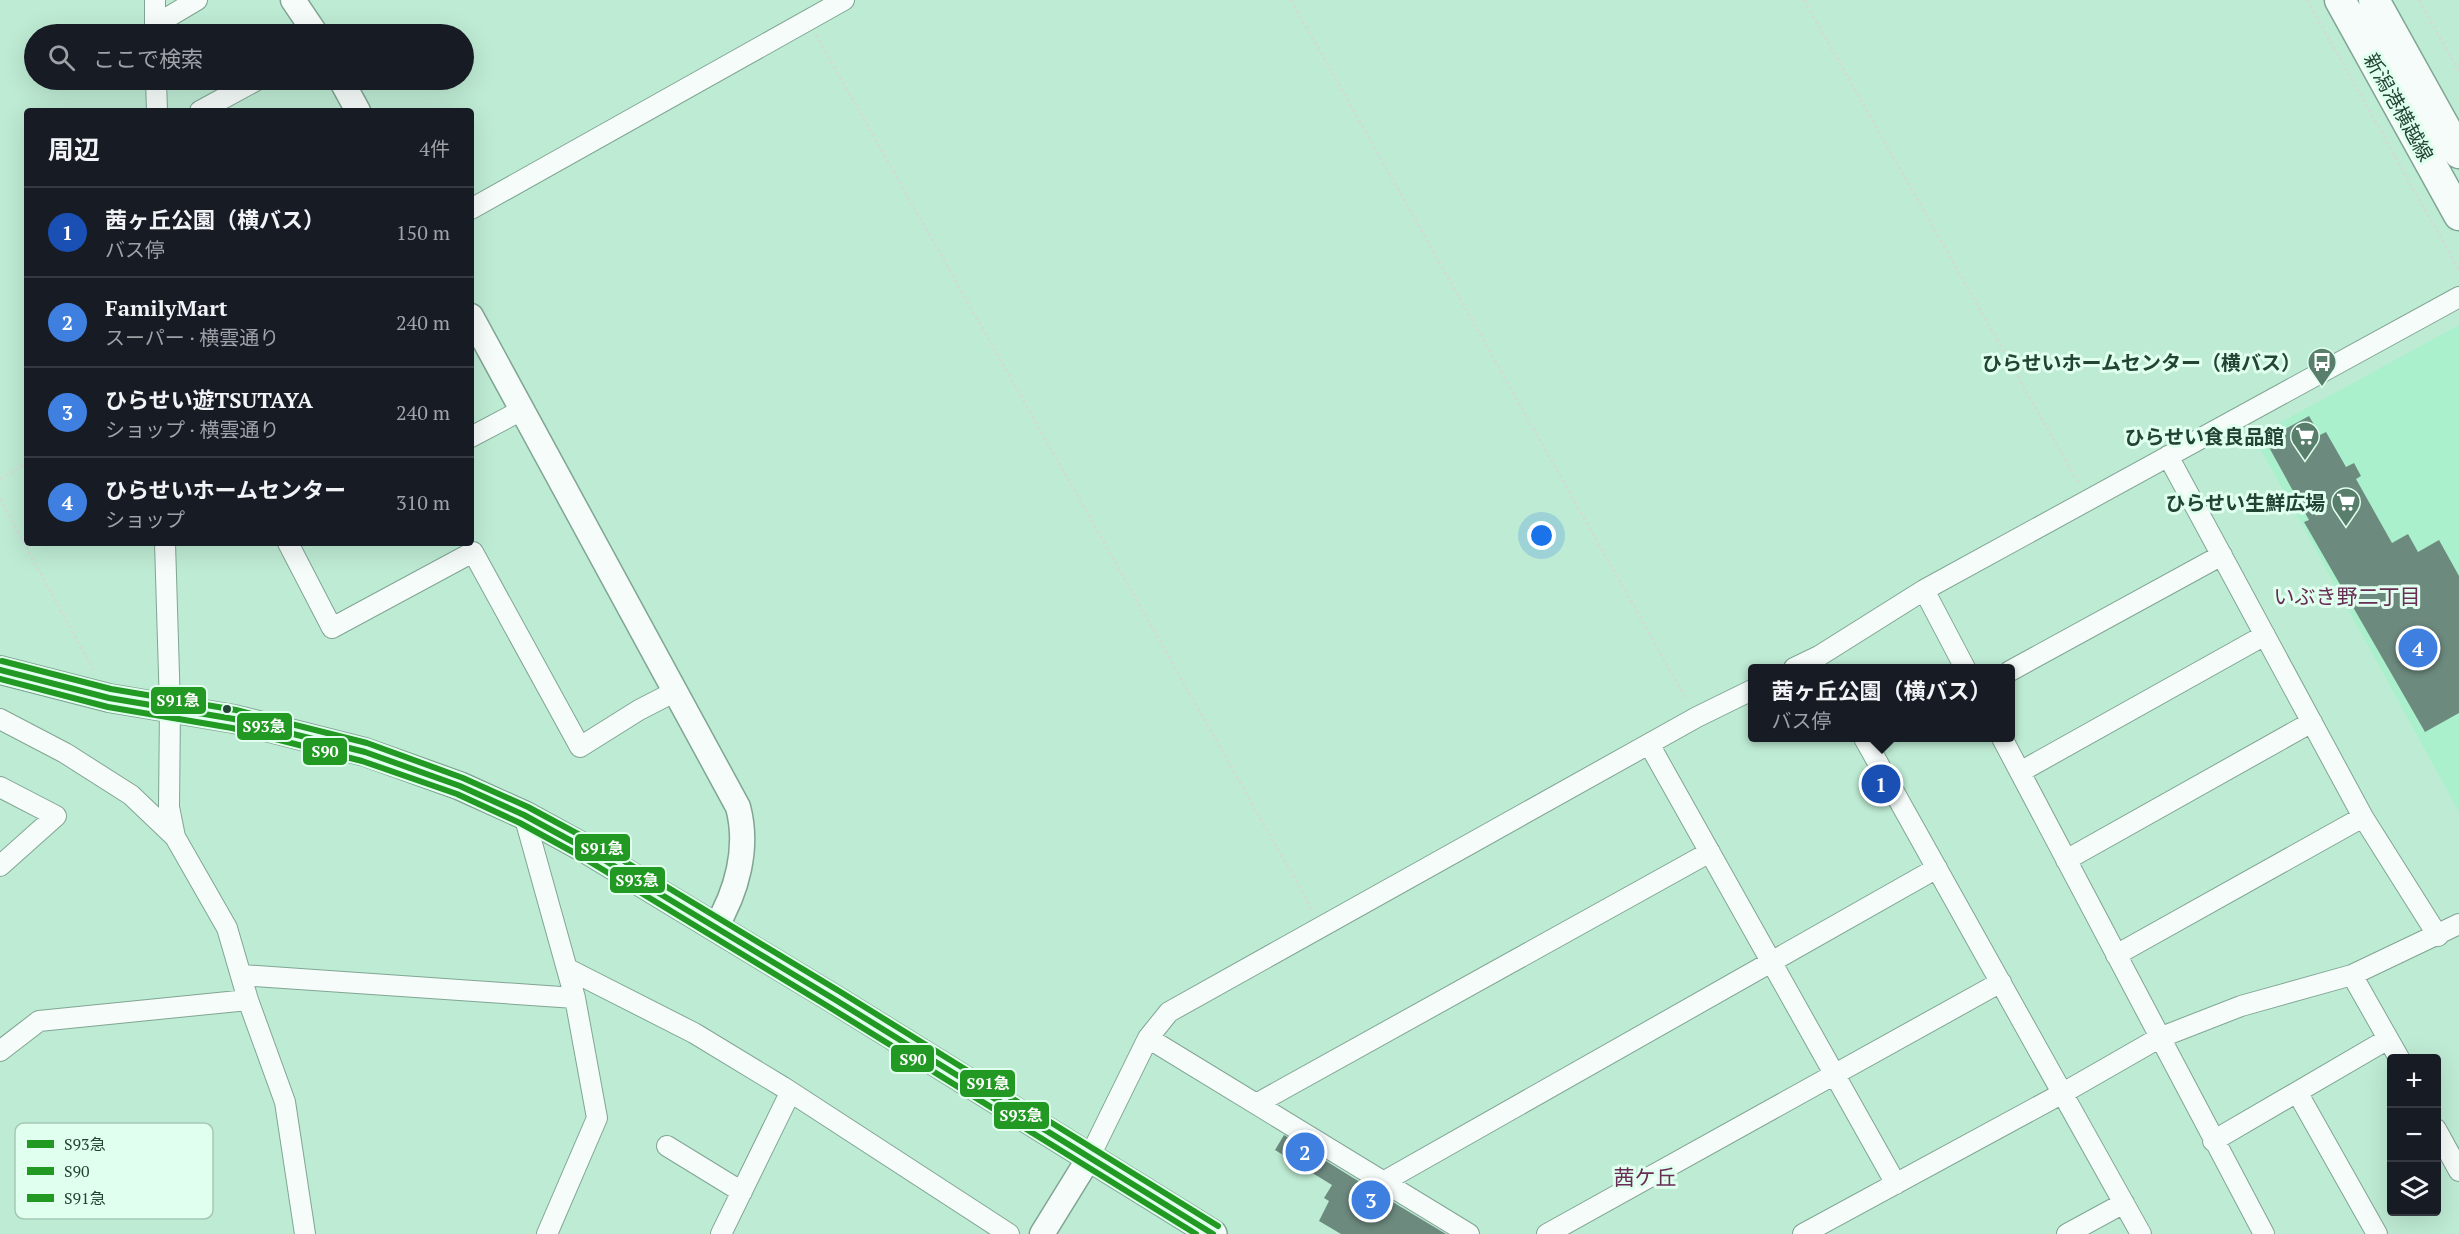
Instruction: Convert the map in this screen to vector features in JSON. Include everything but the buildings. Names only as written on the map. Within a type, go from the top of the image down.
[{"type":"main road","name":"新潟港横越線","points":[[2340,0],[2459,215]]},
{"type":"main road","name":"新潟港横越線","points":[[2374,0],[2459,153]]},
{"type":"main road","points":[[0,670],[109,698],[234,719],[365,752],[460,786],[524,815],[586,849],[834,999],[1213,1234]]},
{"type":"street","points":[[154,0],[155,24]]},
{"type":"street","points":[[163,24],[197,0]]},
{"type":"street","points":[[293,0],[309,24]]},
{"type":"street","points":[[474,207],[844,0]]},
{"type":"street","points":[[156,90],[157,108]]},
{"type":"street","points":[[205,108],[238,90]]},
{"type":"street","points":[[346,90],[356,108]]},
{"type":"street","points":[[1822,662],[1924,590],[2459,297]]},
{"type":"street","points":[[474,325],[738,807],[744,839],[737,877],[715,928]]},
{"type":"street","points":[[474,436],[522,410]]},
{"type":"street","points":[[2168,456],[2363,817],[2438,936]]},
{"type":"street","points":[[165,546],[170,707],[169,807],[175,837]]},
{"type":"street","points":[[290,546],[332,628],[473,552],[580,747],[639,710],[676,691]]},
{"type":"street","points":[[2015,668],[2222,555]]},
{"type":"street","points":[[1924,590],[1962,664]]},
{"type":"street","points":[[2020,772],[2265,635]]},
{"type":"street","points":[[1042,1234],[1089,1158],[1148,1038],[1169,1012],[1697,717],[1748,692]]},
{"type":"street","points":[[0,719],[65,753],[131,795],[175,837],[227,928],[248,1000],[285,1102],[305,1234]]},
{"type":"street","points":[[2066,860],[2312,722]]},
{"type":"street","points":[[1866,742],[2141,1234]]},
{"type":"street","points":[[2004,742],[2264,1234]]},
{"type":"street","points":[[1649,744],[1896,1184]]},
{"type":"street","points":[[0,787],[56,816],[0,866]]},
{"type":"street","points":[[524,815],[575,998],[597,1118],[547,1234]]},
{"type":"street","points":[[2116,955],[2363,817]]},
{"type":"street","points":[[1256,1104],[1710,852]]},
{"type":"street","points":[[1383,1182],[1937,868]]},
{"type":"street","points":[[1803,1234],[2063,1093],[2159,1038],[2241,1006],[2352,975],[2459,924]]},
{"type":"street","points":[[568,969],[694,1033],[1009,1234]]},
{"type":"street","points":[[241,975],[575,998]]},
{"type":"street","points":[[2352,975],[2396,1054]]},
{"type":"street","points":[[1547,1234],[2001,982]]},
{"type":"street","points":[[0,1051],[39,1021],[248,1000]]},
{"type":"street","points":[[1148,1038],[1468,1234]]},
{"type":"street","points":[[2213,1141],[2388,1039]]},
{"type":"street","points":[[2297,1092],[2377,1234]]},
{"type":"street","points":[[728,1232],[742,1192],[790,1093]]},
{"type":"street","points":[[2441,1138],[2459,1172]]},
{"type":"street","points":[[667,1146],[742,1192]]},
{"type":"street","points":[[2067,1234],[2124,1203]]},
{"type":"path","points":[[1291,0],[1697,717]]},
{"type":"path","points":[[1804,0],[2089,501]]},
{"type":"path","points":[[2307,0],[2459,270]]},
{"type":"path","points":[[2419,0],[2459,72]]},
{"type":"path","points":[[807,21],[1322,926]]},
{"type":"path","points":[[0,479],[24,464]]},
{"type":"path","points":[[0,499],[24,543]]},
{"type":"path","points":[[26,546],[109,698]]},
{"type":"shaded area","points":[[2459,325],[2459,812],[2254,437]]},
{"type":"transit line","name":"S91急","points":[[2,661],[111,689],[236,710],[367,743],[463,778],[528,807],[591,841],[839,991],[1218,1226]]},
{"type":"transit line","name":"S93急","points":[[0,670],[109,698],[234,719],[365,752],[460,786],[524,815],[586,849],[834,999],[1213,1234]]},
{"type":"transit line","name":"S90","points":[[0,679],[108,707],[232,728],[362,761],[457,794],[520,823],[582,857],[829,1007],[1196,1234]]},
{"type":"place","name":"ひらせいホームセンター（横バス）","points":[[2322,388]]},
{"type":"place","name":"ひらせい食良品館","points":[[2305,462]]},
{"type":"place","name":"ひらせい生鮮広場","points":[[2346,528]]},
{"type":"place","name":"ひらせいホームセンター","points":[[2418,648]]},
{"type":"place","name":"茜ヶ丘公園（横バス）","points":[[1881,784]]},
{"type":"place","name":"FamilyMart","points":[[1305,1152]]},
{"type":"place","name":"ひらせい遊TSUTAYA","points":[[1371,1200]]},
{"type":"district","name":"いぶき野二丁目","points":[[2347,596]]},
{"type":"district","name":"茜ケ丘","points":[[1645,1177]]}]
